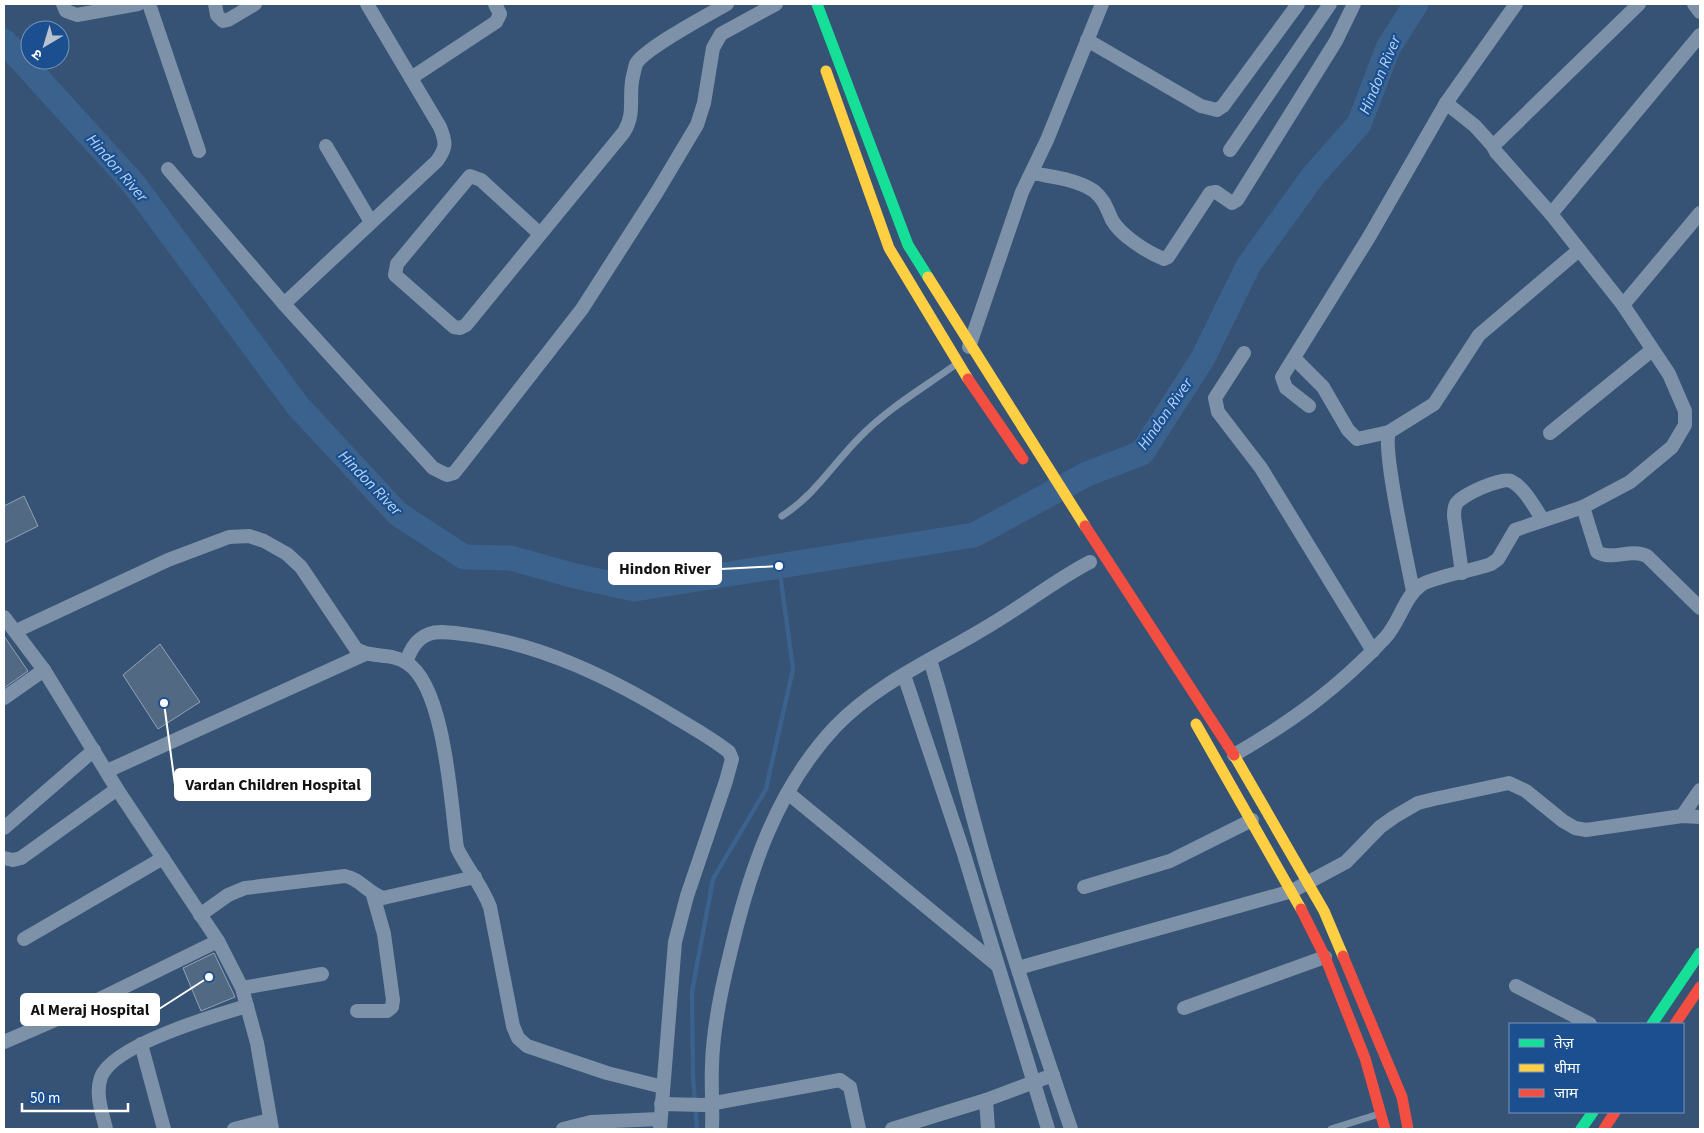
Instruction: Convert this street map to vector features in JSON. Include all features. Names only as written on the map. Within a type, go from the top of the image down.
[{"type":"main road","points":[[817,4],[908,246],[1021,427],[1234,755],[1309,883],[1324,911],[1402,1097],[1408,1129]]},
{"type":"main road","points":[[822,60],[889,248],[959,366],[1029,468]]},
{"type":"main road","points":[[930,318],[948,310]]},
{"type":"main road","points":[[1203,708],[1192,717],[1292,891],[1326,958],[1365,1058],[1385,1129]]},
{"type":"main road","points":[[1653,1023],[1700,953]]},
{"type":"main road","points":[[1676,1023],[1700,987]]},
{"type":"main road","points":[[1581,1129],[1592,1113]]},
{"type":"main road","points":[[1604,1129],[1615,1113]]},
{"type":"street","points":[[63,4],[66,12],[77,15],[138,4]]},
{"type":"street","points":[[149,4],[199,151]]},
{"type":"street","points":[[215,4],[217,14],[223,21],[255,4]]},
{"type":"street","points":[[284,304],[437,161],[446,150],[446,142],[440,127],[367,4]]},
{"type":"street","points":[[411,78],[496,22],[500,14],[495,4]]},
{"type":"street","points":[[540,234],[481,180],[470,176],[397,264],[395,275],[454,327],[460,328],[466,325],[628,126],[633,107],[632,79],[636,64],[663,43],[727,4]]},
{"type":"street","points":[[168,169],[284,304],[433,468],[447,475],[454,473],[582,309],[657,192],[699,119],[704,103],[713,48],[720,34],[776,4]]},
{"type":"street","points":[[959,366],[969,345],[1015,210],[1102,4]]},
{"type":"street","points":[[1087,40],[1201,106],[1217,110],[1223,106],[1298,4]]},
{"type":"street","points":[[1230,150],[1330,4]]},
{"type":"street","points":[[1032,172],[1086,186],[1102,199],[1112,220],[1127,236],[1156,256],[1164,259],[1168,257],[1210,193],[1216,192],[1232,203],[1237,200],[1329,53],[1354,4]]},
{"type":"street","points":[[1310,406],[1286,388],[1282,377],[1364,244],[1446,103],[1516,4]]},
{"type":"street","points":[[1493,146],[1639,4]]},
{"type":"street","points":[[1694,4],[1700,12]]},
{"type":"street","points":[[1552,214],[1700,35]]},
{"type":"street","points":[[1234,755],[1300,714],[1373,651],[1392,631],[1414,591],[1424,584],[1491,564],[1498,559],[1516,530],[1583,507],[1630,482],[1655,463],[1681,435],[1685,425],[1685,411],[1669,374],[1623,306],[1552,214],[1496,152],[1493,146],[1475,126],[1446,103]]},
{"type":"street","points":[[326,146],[371,222]]},
{"type":"street","points":[[1623,306],[1700,214]]},
{"type":"street","points":[[1294,358],[1323,387],[1348,430],[1357,440],[1389,432],[1434,404],[1479,335],[1579,250]]},
{"type":"street","points":[[1550,433],[1652,350]]},
{"type":"street","points":[[1244,354],[1215,398],[1218,412],[1261,468],[1373,651]]},
{"type":"street","points":[[1389,432],[1386,439],[1390,466],[1414,591]]},
{"type":"street","points":[[1462,573],[1454,516],[1454,509],[1459,500],[1497,481],[1504,480],[1517,485],[1543,520]]},
{"type":"street","points":[[1583,507],[1597,552],[1608,555],[1638,551],[1647,556],[1700,608]]},
{"type":"street","points":[[16,631],[168,560],[228,537],[249,536],[264,540],[287,554],[301,567],[356,648],[365,654]]},
{"type":"street","points":[[712,1129],[708,1104],[715,1030],[740,913],[752,872],[796,776],[835,727],[871,696],[995,622],[1089,559]]},
{"type":"street","points":[[4,616],[44,670],[117,789],[218,941],[242,988],[257,1043],[271,1124],[234,1129]]},
{"type":"street","points":[[406,662],[411,649],[419,640],[431,633],[468,635],[498,640],[567,662],[596,674],[650,702],[729,752],[732,759],[687,896],[675,942],[663,1087],[667,1104],[660,1124],[591,1122],[563,1129]]},
{"type":"street","points":[[107,771],[365,654],[385,654],[406,662],[418,672],[428,688],[439,723],[457,848],[465,864],[475,877],[490,907],[513,1026],[518,1038],[527,1046],[606,1073],[663,1087]]},
{"type":"street","points":[[917,667],[997,965],[1042,1079],[1071,1129]]},
{"type":"street","points":[[917,667],[952,729],[977,833],[1018,968],[1042,1079],[1048,1129]]},
{"type":"street","points":[[4,698],[44,670]]},
{"type":"street","points":[[4,828],[94,750]]},
{"type":"street","points":[[1018,968],[1292,891],[1346,862],[1380,827],[1412,807],[1434,799],[1501,784],[1517,786],[1563,821],[1575,828],[1586,830],[1682,816],[1700,817]]},
{"type":"street","points":[[4,858],[14,860],[21,858],[117,789]]},
{"type":"street","points":[[1682,816],[1700,790]]},
{"type":"street","points":[[788,793],[997,965]]},
{"type":"street","points":[[1084,887],[1170,861],[1252,820]]},
{"type":"street","points":[[24,939],[163,858]]},
{"type":"street","points":[[200,915],[228,895],[245,888],[316,878],[345,876],[354,878],[373,895],[383,898],[475,877]]},
{"type":"street","points":[[357,1011],[387,1011],[392,1007],[384,934],[373,895]]},
{"type":"street","points":[[4,1042],[71,1013],[218,941]]},
{"type":"street","points":[[1184,1008],[1326,958]]},
{"type":"street","points":[[242,988],[322,974]]},
{"type":"street","points":[[1516,986],[1588,1023]]},
{"type":"street","points":[[106,1129],[98,1095],[101,1076],[108,1068],[141,1044],[194,1022],[247,1006]]},
{"type":"street","points":[[141,1044],[164,1129]]},
{"type":"street","points":[[892,1129],[986,1100],[1042,1079]]},
{"type":"street","points":[[667,1104],[708,1104],[840,1080],[850,1087],[859,1129]]},
{"type":"street","points":[[986,1100],[988,1129]]},
{"type":"lane","points":[[782,516],[809,496],[843,454],[878,420],[959,366]]},
{"type":"lane","points":[[1331,1129],[1380,1114]]},
{"type":"building","points":[[24,496],[38,526],[4,543],[4,506]]},
{"type":"building","points":[[4,636],[28,671],[4,688]]},
{"type":"building","points":[[160,644],[200,702],[158,729],[123,675]]},
{"type":"building","points":[[214,953],[235,997],[201,1011],[183,968]]},
{"type":"waterway","name":"Hindon River","points":[[4,41],[133,183],[297,405],[398,514],[464,557],[511,558],[575,576],[635,589],[974,535],[1087,474],[1142,453],[1203,358],[1248,266],[1313,176],[1359,124],[1388,48],[1416,4]]},
{"type":"waterway","points":[[697,1129],[693,1076],[692,992],[713,879],[766,789],[793,669],[779,566]]},
{"type":"traffic: fast","points":[[817,4],[908,245],[928,277]]},
{"type":"traffic: fast","points":[[1653,1023],[1700,953]]},
{"type":"traffic: fast","points":[[1581,1129],[1592,1113]]},
{"type":"traffic: slow","points":[[826,71],[889,248],[968,379]]},
{"type":"traffic: slow","points":[[928,277],[1085,526]]},
{"type":"traffic: slow","points":[[1196,724],[1301,909]]},
{"type":"traffic: slow","points":[[1234,755],[1324,911],[1343,956]]},
{"type":"traffic: jam","points":[[968,379],[1023,459]]},
{"type":"traffic: jam","points":[[1085,526],[1234,755]]},
{"type":"traffic: jam","points":[[1301,909],[1325,957],[1365,1058],[1385,1129]]},
{"type":"traffic: jam","points":[[1343,956],[1402,1097],[1408,1129]]},
{"type":"traffic: jam","points":[[1676,1023],[1700,987]]},
{"type":"traffic: jam","points":[[1604,1129],[1614,1113]]},
{"type":"place","name":"Hindon River","points":[[779,566]]},
{"type":"place","name":"Vardan Children Hospital","points":[[164,703]]},
{"type":"place","name":"Al Meraj Hospital","points":[[209,977]]}]
